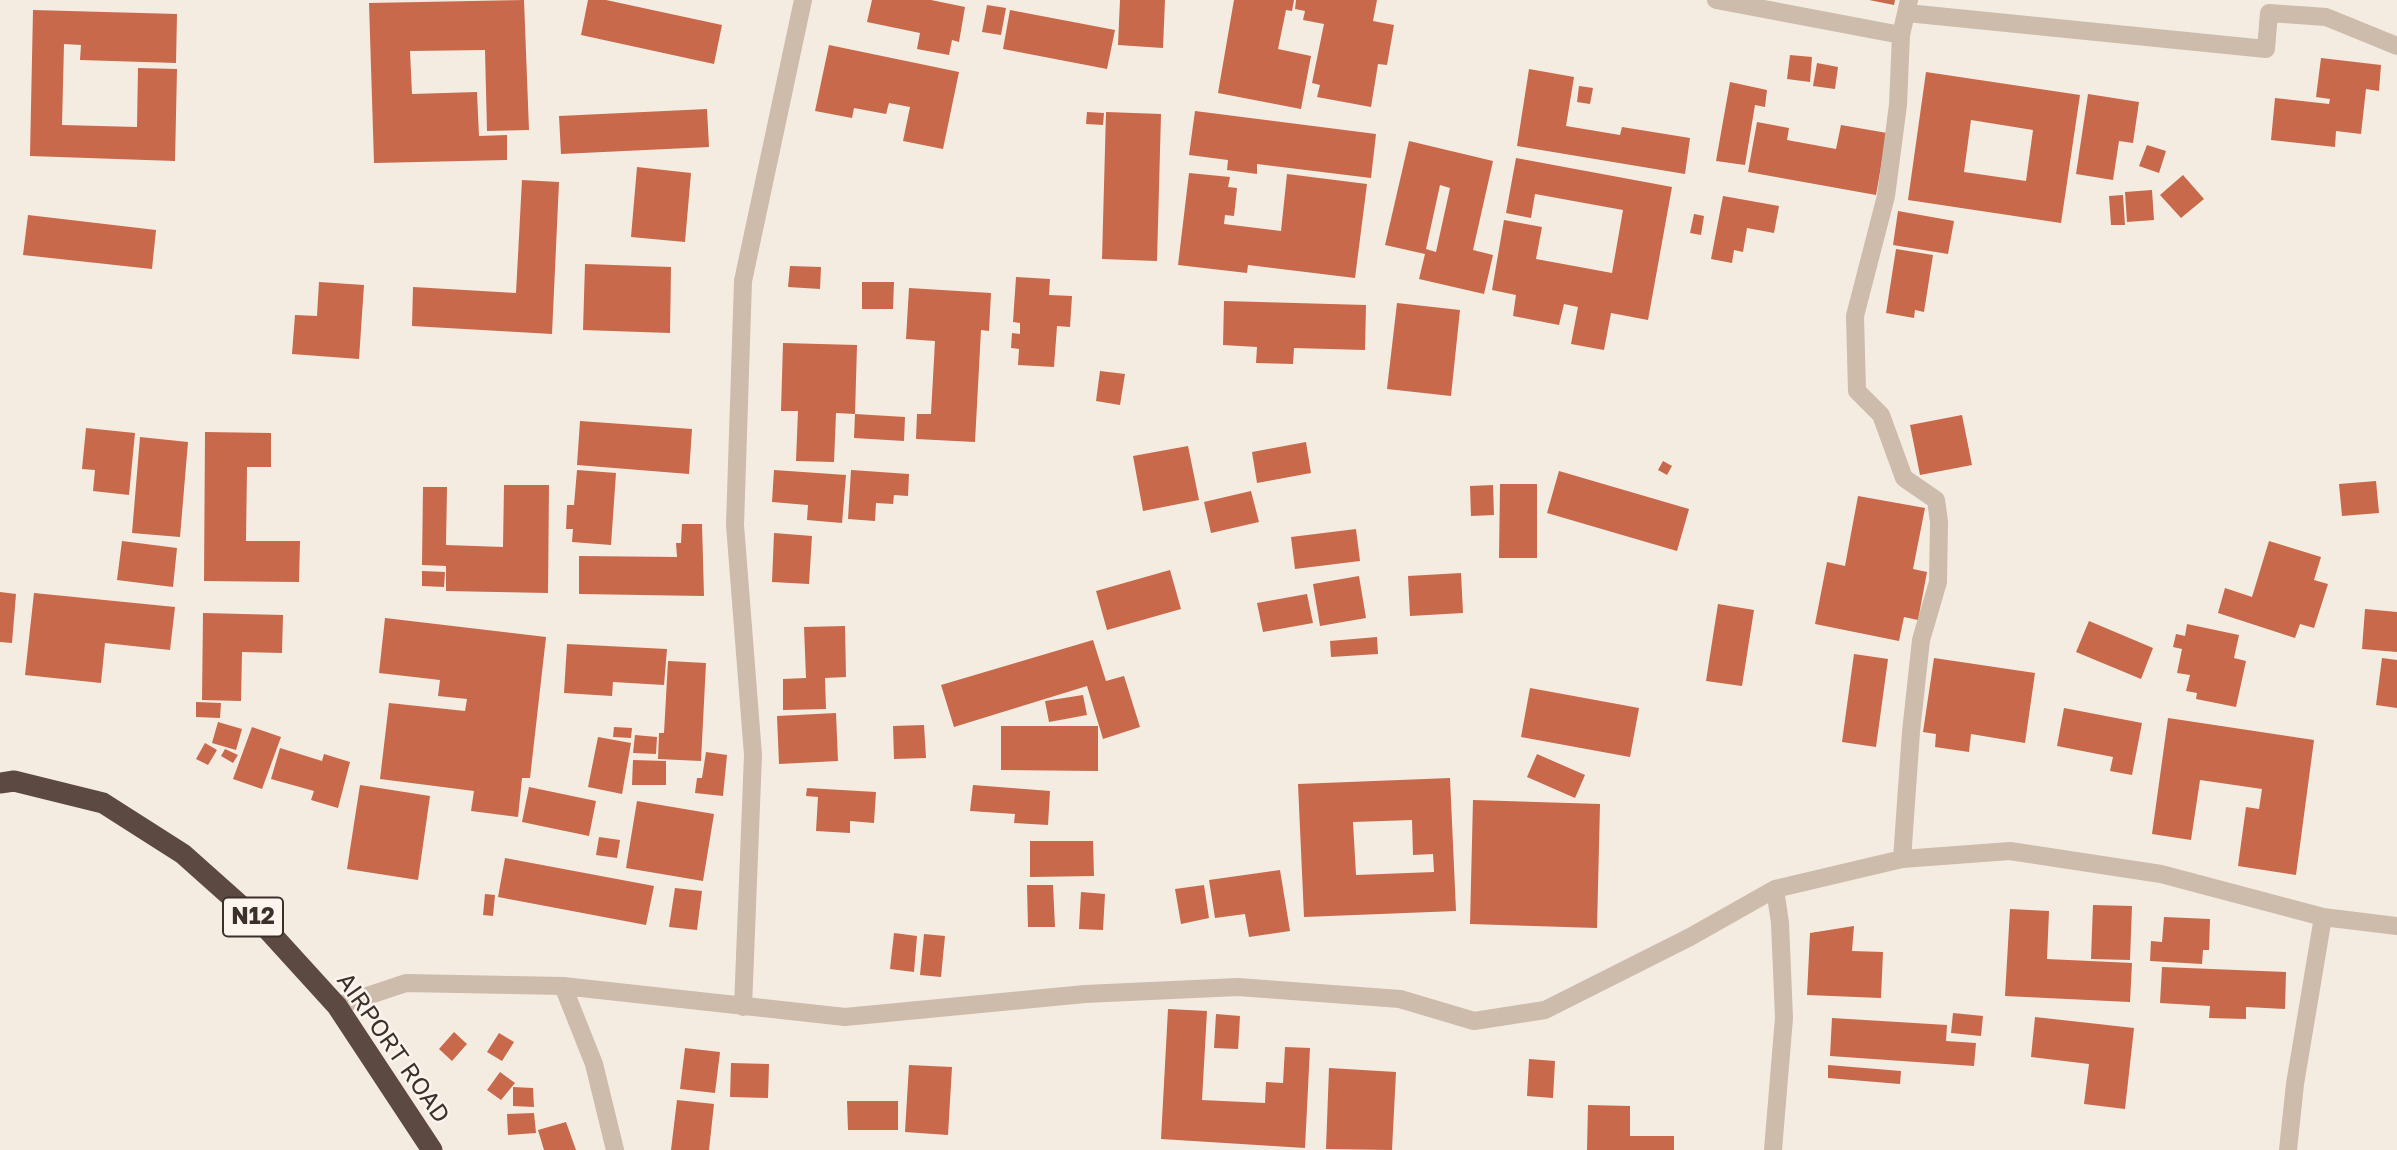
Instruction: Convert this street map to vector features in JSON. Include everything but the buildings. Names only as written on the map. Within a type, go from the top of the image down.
[{"type":"highway","name":"AIRPORT ROAD","points":[[0,783],[14,781],[103,803],[183,854],[266,928],[337,1006],[432,1150]]},
{"type":"street","points":[[743,1007],[753,755],[735,525],[743,281],[803,0]]},
{"type":"street","points":[[1716,0],[1901,35]]},
{"type":"street","points":[[1902,859],[1921,640],[1938,582],[1939,522],[1936,500],[1904,478],[1881,415],[1857,391],[1855,316],[1886,196],[1898,105],[1901,35],[1908,7],[2266,49],[2269,13],[2280,13],[2326,17],[2397,46]]},
{"type":"street","points":[[337,1006],[406,983],[563,986],[845,1017],[1085,994],[1238,987],[1400,999],[1474,1021],[1545,1010],[1690,937],[1775,889],[1902,859],[2010,851],[2161,874],[2323,918],[2397,926]]},
{"type":"street","points":[[1773,1150],[1784,1018],[1780,923],[1775,889]]},
{"type":"street","points":[[2288,1150],[2295,1084],[2323,918]]},
{"type":"street","points":[[563,986],[594,1064],[615,1150]]}]
